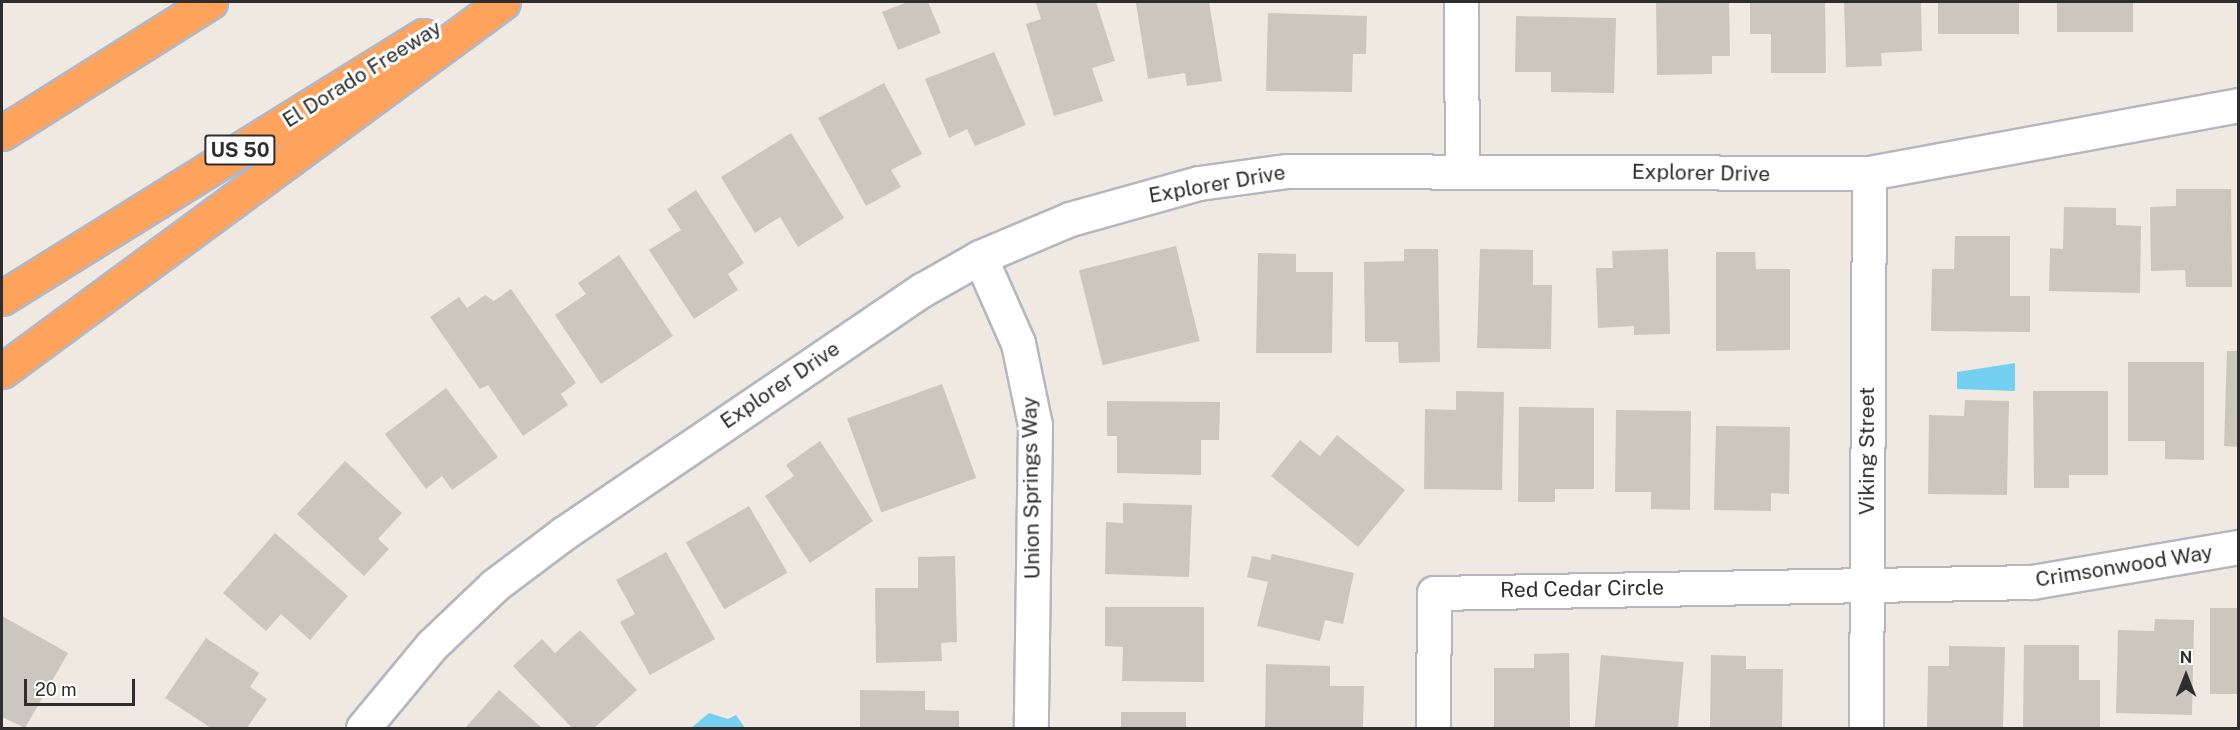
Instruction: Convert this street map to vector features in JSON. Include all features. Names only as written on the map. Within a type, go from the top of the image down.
[{"type":"highway","points":[[2,133],[210,2]]},
{"type":"highway","name":"El Dorado Freeway","points":[[2,298],[478,2]]},
{"type":"highway","points":[[2,371],[503,2]]},
{"type":"street","points":[[1461,2],[1462,170]]},
{"type":"street","name":"Explorer Drive","points":[[363,729],[432,645],[547,546],[880,316],[980,257],[1070,219],[1199,183],[1287,171],[1869,173],[2238,105]]},
{"type":"street","name":"Viking Street","points":[[1866,729],[1869,173]]},
{"type":"street","name":"Union Springs Way","points":[[980,257],[1018,343],[1035,425],[1031,729]]},
{"type":"street","name":"Crimsonwood Way","points":[[1866,582],[2032,582],[2238,547]]},
{"type":"street","name":"Red Cedar Circle","points":[[1433,729],[1434,593],[1866,582]]},
{"type":"water","points":[[2015,363],[2015,391],[1957,389],[1957,372]]},
{"type":"water","points":[[709,713],[728,719],[736,715],[745,728],[691,728]]},
{"type":"building","points":[[907,2],[928,2],[941,33],[898,50],[882,12]]},
{"type":"building","points":[[1096,2],[1115,61],[1092,68],[1103,101],[1054,116],[1026,24],[1041,19],[1036,3]]},
{"type":"building","points":[[1209,2],[1222,81],[1187,86],[1185,73],[1148,79],[1136,3]]},
{"type":"building","points":[[1656,2],[1729,2],[1730,56],[1712,56],[1712,74],[1657,75]]},
{"type":"building","points":[[1750,2],[1825,2],[1826,73],[1771,73],[1771,34],[1750,34]]},
{"type":"building","points":[[1844,2],[1921,2],[1922,51],[1881,53],[1882,66],[1846,67]]},
{"type":"building","points":[[1938,2],[2019,2],[2019,34],[1938,34]]},
{"type":"building","points":[[2057,2],[2133,2],[2133,32],[2057,32]]},
{"type":"building","points":[[1268,13],[1367,16],[1366,54],[1353,54],[1352,92],[1266,91]]},
{"type":"building","points":[[1516,16],[1616,18],[1614,93],[1551,92],[1551,72],[1515,72]]},
{"type":"building","points":[[994,52],[1026,125],[975,146],[967,129],[949,138],[925,79]]},
{"type":"building","points":[[884,83],[922,154],[891,170],[901,187],[866,206],[818,118]]},
{"type":"building","points":[[791,133],[844,218],[798,247],[780,217],[755,233],[721,177]]},
{"type":"building","points":[[2176,189],[2231,189],[2232,287],[2186,287],[2185,270],[2151,271],[2150,207],[2176,206]]},
{"type":"building","points":[[696,190],[744,263],[728,274],[738,290],[694,319],[649,250],[681,230],[667,209]]},
{"type":"building","points":[[2064,207],[2116,208],[2116,225],[2141,226],[2140,293],[2049,291],[2050,248],[2063,249]]},
{"type":"building","points":[[1955,236],[2010,236],[2010,296],[2030,296],[2030,332],[1931,331],[1932,269],[1954,269]]},
{"type":"building","points":[[1176,246],[1200,341],[1103,365],[1079,270]]},
{"type":"building","points":[[1404,249],[1438,249],[1440,362],[1399,363],[1398,342],[1365,342],[1364,262],[1404,261]]},
{"type":"building","points":[[1480,249],[1533,250],[1533,285],[1552,285],[1551,349],[1477,348]]},
{"type":"building","points":[[1668,249],[1670,334],[1634,335],[1634,326],[1598,328],[1596,268],[1613,268],[1612,251]]},
{"type":"building","points":[[1716,252],[1755,252],[1756,269],[1790,269],[1790,350],[1716,351]]},
{"type":"building","points":[[1258,253],[1296,254],[1296,272],[1333,272],[1332,353],[1256,353]]},
{"type":"building","points":[[619,255],[673,336],[601,384],[555,315],[586,294],[578,283]]},
{"type":"building","points":[[511,289],[576,383],[561,394],[568,405],[523,436],[488,385],[480,389],[430,317],[459,297],[467,308],[485,295],[494,301]]},
{"type":"building","points":[[2227,351],[2238,351],[2238,447],[2224,446]]},
{"type":"building","points":[[2128,362],[2204,362],[2204,460],[2165,459],[2165,441],[2128,441]]},
{"type":"building","points":[[942,384],[976,478],[881,513],[847,419]]},
{"type":"building","points":[[446,388],[498,457],[452,490],[442,476],[426,489],[385,434]]},
{"type":"building","points":[[1456,391],[1504,392],[1502,490],[1424,489],[1425,409],[1456,410]]},
{"type":"building","points":[[2033,391],[2108,391],[2108,475],[2069,475],[2069,488],[2034,488]]},
{"type":"building","points":[[1965,400],[2009,401],[2007,495],[1928,494],[1929,415],[1964,416]]},
{"type":"building","points":[[1107,401],[1220,402],[1219,440],[1201,440],[1201,475],[1117,473],[1117,436],[1107,436]]},
{"type":"building","points":[[1519,407],[1594,408],[1594,489],[1555,489],[1555,502],[1518,502]]},
{"type":"building","points":[[1616,410],[1691,411],[1690,510],[1651,509],[1651,492],[1615,492]]},
{"type":"building","points":[[1716,426],[1790,427],[1789,494],[1771,493],[1771,511],[1714,510]]},
{"type":"building","points":[[1337,435],[1405,490],[1358,547],[1271,476],[1300,440],[1320,456]]},
{"type":"building","points":[[820,441],[873,521],[810,563],[765,496],[794,476],[786,465]]},
{"type":"building","points":[[345,461],[402,513],[378,539],[389,549],[364,576],[297,514]]},
{"type":"building","points":[[1123,503],[1192,505],[1189,577],[1105,574],[1106,522],[1123,523]]},
{"type":"building","points":[[749,506],[788,573],[724,609],[686,542]]},
{"type":"building","points":[[275,533],[348,596],[310,640],[281,614],[266,631],[223,593]]},
{"type":"building","points":[[666,552],[715,639],[650,675],[620,622],[635,614],[616,580]]},
{"type":"building","points":[[1272,554],[1354,573],[1343,624],[1325,620],[1320,641],[1257,626],[1268,582],[1247,577],[1252,556],[1270,560]]},
{"type":"building","points":[[955,556],[957,642],[941,643],[942,661],[876,663],[875,588],[918,588],[918,557]]},
{"type":"building","points":[[1105,607],[1204,607],[1204,682],[1122,681],[1123,647],[1105,646]]},
{"type":"building","points":[[2210,608],[2238,608],[2238,694],[2210,694]]},
{"type":"building","points":[[2,616],[68,653],[25,728],[2,717]]},
{"type":"building","points":[[2155,619],[2194,620],[2192,715],[2116,713],[2118,630],[2154,631]]},
{"type":"building","points":[[580,630],[637,690],[594,728],[572,728],[513,666],[542,639],[555,653]]},
{"type":"building","points":[[206,638],[259,673],[250,687],[267,699],[247,728],[211,728],[165,698]]},
{"type":"building","points":[[2024,645],[2079,645],[2079,680],[2100,680],[2100,728],[2023,728]]},
{"type":"building","points":[[1949,646],[2005,647],[2003,728],[1927,728],[1928,666],[1949,666]]},
{"type":"building","points":[[1569,653],[1570,728],[1494,728],[1494,668],[1534,668],[1534,654]]},
{"type":"building","points":[[1601,655],[1684,662],[1678,728],[1595,728]]},
{"type":"building","points":[[1711,655],[1746,656],[1746,669],[1783,669],[1782,728],[1710,728]]},
{"type":"building","points":[[1266,664],[1330,666],[1330,686],[1364,686],[1363,728],[1265,728]]},
{"type":"building","points":[[499,690],[542,728],[465,728]]},
{"type":"building","points":[[860,690],[925,691],[925,710],[959,711],[959,728],[860,728]]},
{"type":"building","points":[[1121,712],[1186,712],[1186,728],[1121,728]]}]
